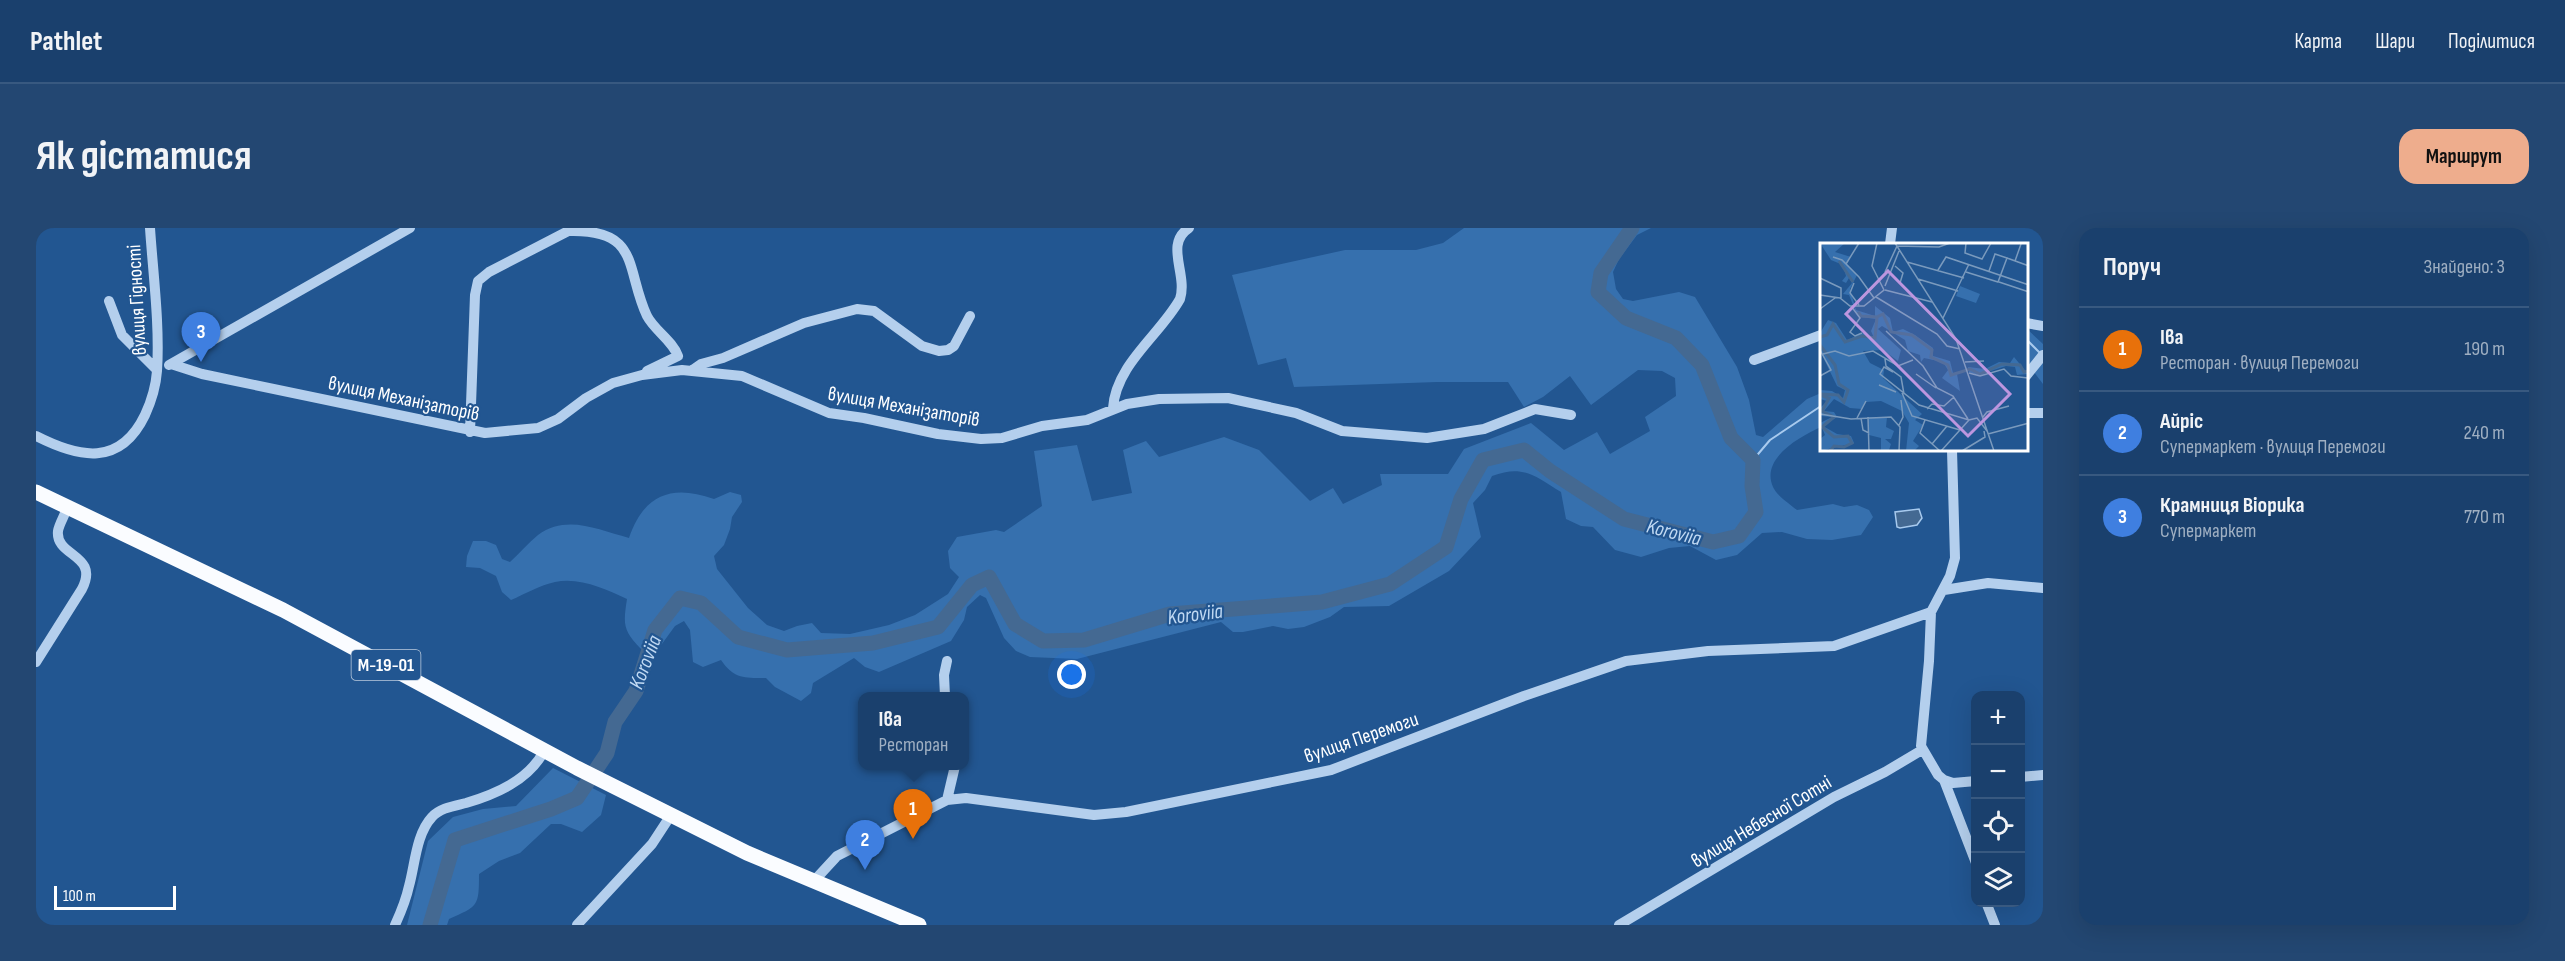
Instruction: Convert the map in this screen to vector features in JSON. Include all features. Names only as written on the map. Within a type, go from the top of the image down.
[{"type":"main road","name":"М-19-01","points":[[36,492],[293,615],[544,751],[751,855],[919,925]]},
{"type":"street","name":"вулиця Гідності","points":[[36,436],[58,447],[79,453],[103,452],[120,446],[135,432],[144,417],[158,370],[150,228]]},
{"type":"street","points":[[109,301],[122,335],[158,370],[410,228]]},
{"type":"street","points":[[1113,408],[1130,365],[1180,299],[1182,286],[1176,241],[1180,234],[1189,228]]},
{"type":"street","points":[[1890,243],[1892,228]]},
{"type":"street","points":[[470,432],[477,284],[489,272],[572,230],[597,232],[622,248],[633,266],[648,317],[678,354],[677,358],[648,369],[642,375]]},
{"type":"street","name":"вулиця Механізаторів","points":[[691,371],[701,364],[730,355],[804,323],[857,309],[874,310],[922,346],[939,351],[948,350],[954,346],[970,316]]},
{"type":"street","points":[[2028,323],[2043,326]]},
{"type":"street","points":[[1754,360],[1820,334]]},
{"type":"street","points":[[2028,374],[2043,355]]},
{"type":"street","name":"вулиця Механізаторів","points":[[171,364],[202,374],[433,422],[470,432],[506,433],[544,426],[602,388],[642,375],[691,371],[742,376],[829,413],[972,438],[1002,438],[1042,426],[1087,420],[1113,408],[1151,400],[1224,397],[1296,413],[1346,432],[1427,438],[1484,429],[1535,409],[1571,416]]},
{"type":"street","points":[[1952,452],[1955,564],[1931,612],[1922,750],[1942,779],[1972,853]]},
{"type":"street","points":[[36,662],[82,589],[86,577],[83,563],[67,549],[59,538],[58,531],[67,508]]},
{"type":"street","points":[[1944,590],[1988,583],[2043,588]]},
{"type":"street","name":"вулиця Перемоги","points":[[813,882],[840,854],[947,800],[966,798],[1094,815],[1126,812],[1331,770],[1524,696],[1626,661],[1708,651],[1834,646],[1931,612]]},
{"type":"street","points":[[945,692],[944,675],[947,662]]},
{"type":"street","name":"вулиця Небесної Сотні","points":[[1619,925],[1834,797],[1885,772],[1922,750]]},
{"type":"street","points":[[395,925],[409,890],[423,832],[433,815],[441,810],[477,800],[502,789],[530,769],[544,751]]},
{"type":"street","points":[[947,800],[954,770]]},
{"type":"street","points":[[2025,777],[2043,775]]},
{"type":"street","points":[[1942,779],[1953,783],[1971,781]]},
{"type":"street","points":[[577,925],[652,844],[671,815]]},
{"type":"street","points":[[1988,907],[1995,925]]},
{"type":"shaded area","points":[[1464,228],[1651,228],[1637,235],[1619,259],[1613,272],[1616,289],[1623,299],[1633,301],[1679,292],[1695,297],[1737,367],[1749,400],[1756,435],[1763,437],[1807,399],[1820,393],[1820,428],[1794,442],[1777,458],[1772,467],[1773,487],[1797,510],[1833,504],[1844,507],[1857,505],[1869,510],[1873,517],[1861,535],[1832,540],[1807,539],[1782,532],[1762,533],[1737,555],[1716,560],[1690,546],[1669,548],[1641,557],[1615,550],[1593,527],[1581,526],[1566,519],[1561,492],[1528,474],[1512,471],[1492,476],[1485,490],[1473,503],[1481,537],[1449,571],[1389,606],[1344,607],[1330,617],[1304,627],[1288,629],[1273,626],[1233,632],[1221,622],[1077,659],[1030,657],[1016,651],[1004,638],[986,598],[980,595],[967,607],[964,620],[951,641],[879,672],[865,667],[854,658],[813,683],[811,693],[801,701],[775,687],[766,678],[735,674],[721,660],[703,667],[693,662],[690,630],[684,621],[675,626],[659,648],[641,649],[626,627],[627,599],[610,591],[574,581],[564,581],[544,585],[511,600],[502,592],[496,576],[480,568],[466,567],[467,556],[473,541],[486,541],[496,545],[502,559],[510,562],[538,535],[560,525],[594,528],[629,538],[643,511],[661,496],[685,493],[714,499],[730,492],[741,495],[742,502],[732,517],[724,545],[714,556],[717,569],[748,608],[767,625],[784,631],[812,623],[821,633],[850,634],[889,625],[915,615],[948,594],[959,577],[950,568],[948,551],[957,537],[996,530],[1004,532],[1042,506],[1034,451],[1077,445],[1092,501],[1132,493],[1123,450],[1146,441],[1159,457],[1224,437],[1259,450],[1310,501],[1333,488],[1343,504],[1382,485],[1380,474],[1448,474],[1464,449],[1531,423],[1564,450],[1597,432],[1610,454],[1650,431],[1645,417],[1676,396],[1675,378],[1662,371],[1638,370],[1591,405],[1570,376],[1543,397],[1524,407],[1508,382],[1294,387],[1286,358],[1258,365],[1232,275],[1345,250],[1416,250],[1443,243]]},
{"type":"shaded area","points":[[2028,330],[2043,344],[2043,384],[2028,364]]},
{"type":"shaded area","points":[[1919,509],[1922,518],[1917,525],[1897,527],[1895,512]]},
{"type":"shaded area","points":[[553,768],[606,795],[601,815],[582,832],[561,824],[551,824],[520,853],[499,861],[479,874],[475,904],[449,919],[447,925],[407,925],[428,841],[453,817],[483,809],[516,806]]},
{"type":"waterway","name":"Koroviia","points":[[430,925],[455,840],[551,809],[577,798],[607,753],[615,722],[636,691],[655,630],[680,598],[701,603],[738,637],[787,650],[873,643],[938,627],[972,585],[989,577],[1015,624],[1043,641],[1084,640],[1170,614],[1322,602],[1390,584],[1446,547],[1461,499],[1483,460],[1524,450],[1550,471],[1624,519],[1713,542],[1739,536],[1756,512],[1752,486],[1753,460],[1731,438],[1702,365],[1676,338],[1626,318],[1598,292],[1601,273],[1632,228]]},
{"type":"waterway","points":[[2028,341],[2039,352]]},
{"type":"waterway","points":[[1753,460],[1770,440],[1820,407]]},
{"type":"place","name":"Крамниця Віорика","points":[[201,362]]},
{"type":"place","name":"Іва","points":[[913,839]]},
{"type":"place","name":"Айріс","points":[[865,870]]}]
